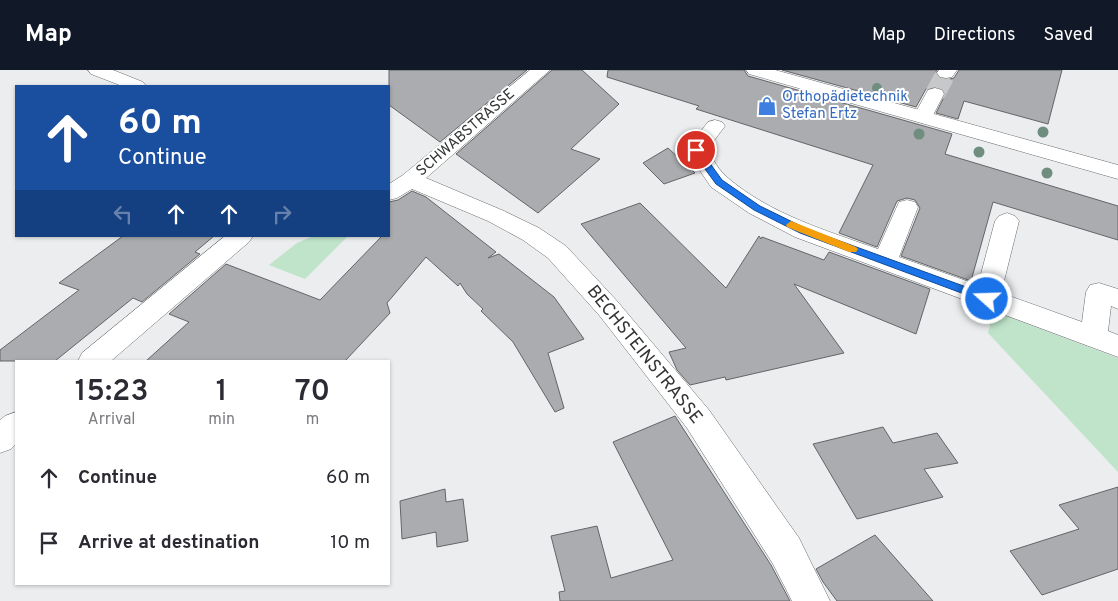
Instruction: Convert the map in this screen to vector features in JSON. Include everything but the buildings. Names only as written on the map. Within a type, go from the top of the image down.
[{"type":"street","points":[[97,70],[134,85]]},
{"type":"street","name":"SCHWABSTRASSE","points":[[400,186],[541,70]]},
{"type":"street","points":[[755,70],[1118,172]]},
{"type":"street","points":[[915,115],[927,92]]},
{"type":"street","points":[[715,126],[696,150],[719,182],[757,208],[803,231],[1106,342],[1099,292],[1118,299]]},
{"type":"street","name":"BECHSTEINSTRASSE","points":[[400,186],[496,216],[531,234],[557,252],[608,308],[698,419],[786,551],[811,601]]},
{"type":"street","points":[[885,261],[908,207]]},
{"type":"street","points":[[987,299],[1007,221]]},
{"type":"street","points":[[93,360],[240,237]]},
{"type":"street","points":[[0,439],[15,426]]},
{"type":"green space","points":[[311,237],[347,237],[305,279],[269,265],[297,243]]},
{"type":"green space","points":[[993,311],[1118,358],[1118,472],[988,333]]},
{"type":"tunnel","points":[[935,94],[946,73]]},
{"type":"slow traffic","points":[[791,225],[853,249]]},
{"type":"place","name":"Orthopädietechnik Stefan Ertz","points":[[767,106]]},
{"type":"route","points":[[696,150],[719,182],[757,208],[803,231],[987,299]]}]
